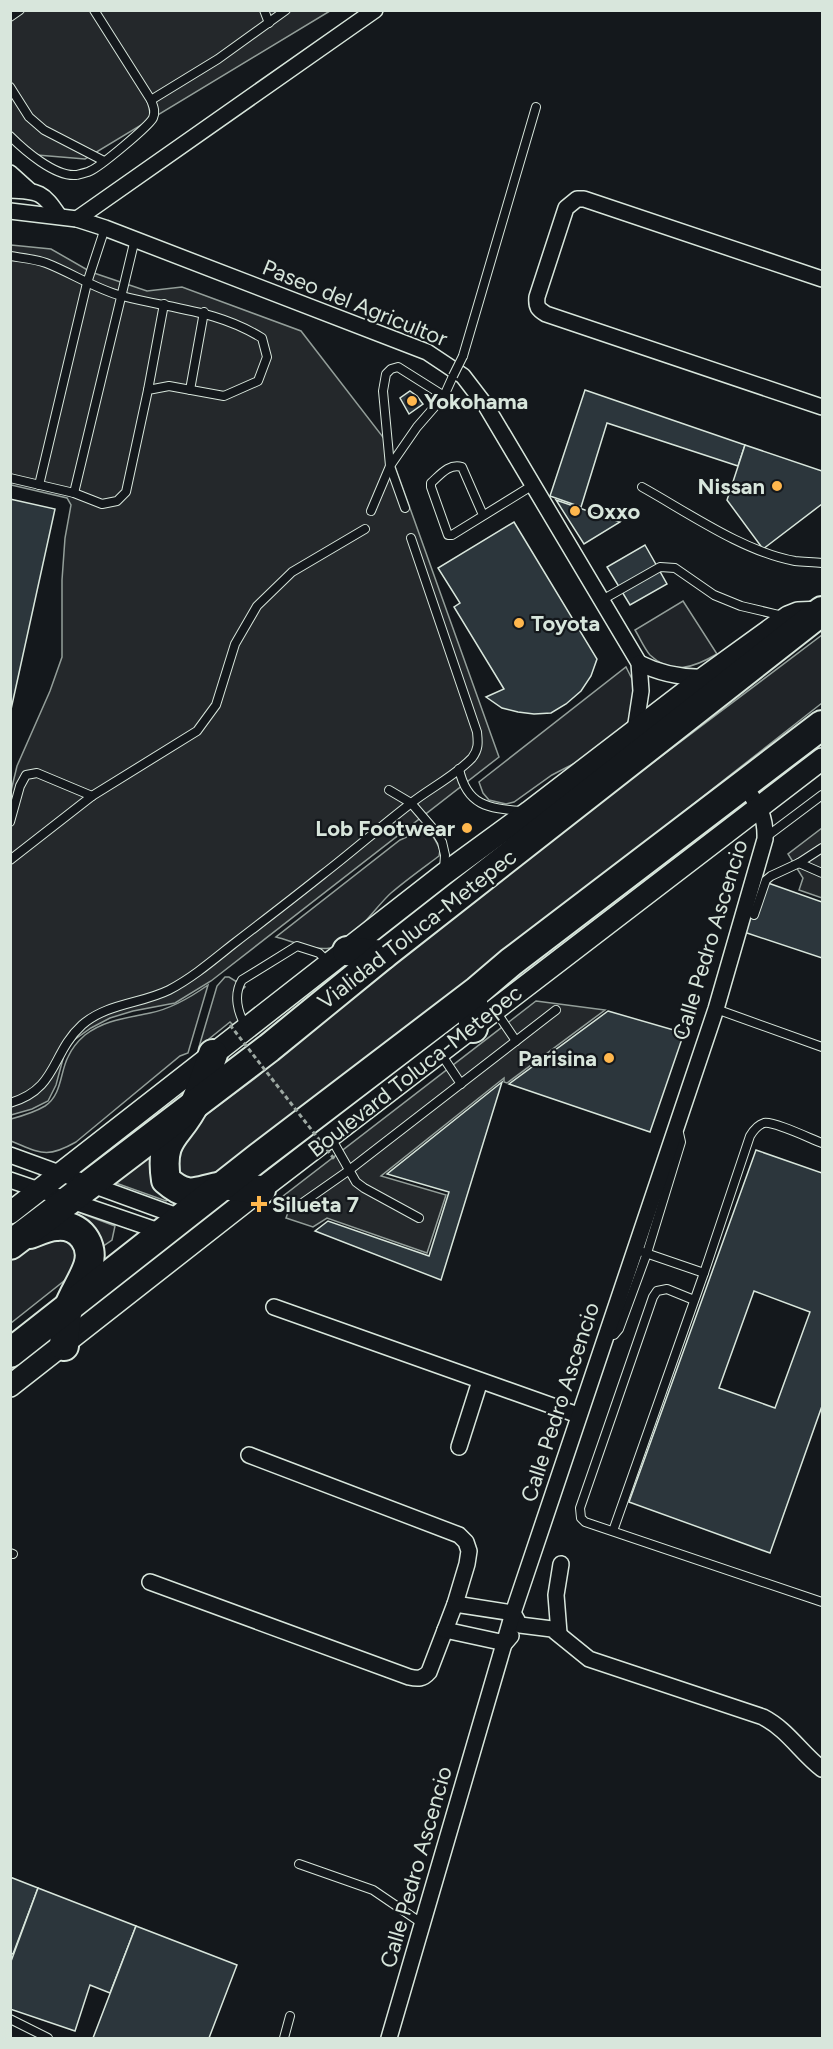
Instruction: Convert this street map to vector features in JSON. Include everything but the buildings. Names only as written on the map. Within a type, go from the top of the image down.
[{"type":"highway","name":"Vialidad Toluca-Metepec","points":[[14,1231],[72,1187],[194,1105],[270,1048],[383,955],[822,612]]},
{"type":"highway","points":[[10,1353],[259,1157],[482,998],[511,962],[822,725]]},
{"type":"highway","points":[[338,958],[383,955]]},
{"type":"highway","points":[[473,1028],[482,998]]},
{"type":"highway","points":[[171,1138],[234,1087],[270,1048]]},
{"type":"highway","points":[[213,1054],[194,1105],[164,1152],[166,1180],[178,1190],[189,1193],[225,1186],[263,1188],[259,1157]]},
{"type":"highway","points":[[14,1231],[56,1226],[68,1227],[86,1238],[90,1251],[88,1265],[68,1309],[62,1347],[36,1334]]},
{"type":"main road","points":[[14,1231],[41,1190],[72,1187],[213,1054],[238,1027],[338,958],[444,874],[788,617],[798,613],[822,612]]},
{"type":"main road","name":"Boulevard Toluca-Metepec","points":[[482,998],[760,808],[822,759]]},
{"type":"main road","name":"Boulevard Toluca-Metepec","points":[[10,1386],[263,1188],[473,1028]]},
{"type":"street","points":[[77,219],[375,10]]},
{"type":"street","points":[[10,173],[30,191],[48,200],[59,216]]},
{"type":"street","points":[[10,190],[30,191]]},
{"type":"street","points":[[822,279],[584,199],[577,199],[566,208],[536,305],[546,314],[822,407]]},
{"type":"street","name":"Paseo del Agricultor","points":[[10,211],[77,219],[105,228],[427,352],[463,376],[486,406],[639,663],[641,691],[635,730]]},
{"type":"street","points":[[639,663],[670,675],[705,677]]},
{"type":"street","name":"Calle Pedro Ascencio","points":[[388,2038],[505,1643],[517,1619],[606,1334],[640,1251],[673,1131],[716,1009],[765,838],[765,822],[760,808],[744,785]]},
{"type":"street","points":[[10,1155],[72,1187],[174,1225]]},
{"type":"street","points":[[10,1179],[41,1190]]},
{"type":"street","points":[[72,1187],[174,1225]]},
{"type":"street","points":[[274,1307],[579,1415]]},
{"type":"street","points":[[459,1447],[480,1381]]},
{"type":"street","points":[[150,1581],[418,1679],[429,1672],[455,1604],[469,1551],[466,1542],[459,1535],[249,1455]]},
{"type":"street","points":[[559,1633],[556,1595],[561,1564]]},
{"type":"street","points":[[455,1604],[543,1627],[559,1633],[589,1659],[770,1721],[790,1736],[809,1759],[822,1769]]},
{"type":"street","points":[[445,1630],[505,1643]]},
{"type":"lane","points":[[10,17],[20,10]]},
{"type":"lane","points":[[10,135],[31,155],[65,174],[77,175],[90,171],[104,161],[152,120],[154,111],[151,100],[94,10]]},
{"type":"lane","points":[[264,10],[269,24]]},
{"type":"lane","points":[[151,100],[218,59],[286,10]]},
{"type":"lane","points":[[10,87],[28,117],[44,130],[104,161]]},
{"type":"lane","points":[[371,511],[390,466],[417,427],[444,396],[463,356],[536,107]]},
{"type":"lane","points":[[39,485],[87,283],[105,228]]},
{"type":"lane","points":[[74,493],[135,239]]},
{"type":"lane","points":[[10,256],[44,262],[87,283],[123,296],[204,312],[247,329],[262,338],[267,357],[258,381],[224,396],[169,386],[148,390]]},
{"type":"lane","points":[[10,477],[74,493],[102,504],[117,501],[126,492],[164,304]]},
{"type":"lane","points":[[190,390],[204,312]]},
{"type":"lane","points":[[405,508],[390,466],[383,391],[386,374],[398,367],[444,396]]},
{"type":"lane","points":[[483,515],[462,467],[456,465],[449,468],[431,483],[448,535],[483,515],[533,485]]},
{"type":"lane","points":[[642,487],[737,541],[758,550],[794,561],[822,563]]},
{"type":"lane","points":[[10,860],[92,796],[197,731],[216,705],[235,644],[257,606],[292,572],[365,529]]},
{"type":"lane","points":[[10,1103],[27,1096],[45,1083],[68,1041],[82,1025],[109,1008],[150,998],[170,990],[200,970],[361,846],[411,803],[459,769],[476,751],[477,732],[411,538]]},
{"type":"lane","points":[[602,600],[660,567],[667,567],[675,568],[714,595],[741,606],[788,617]]},
{"type":"lane","points":[[459,769],[463,786],[476,801],[494,809],[529,812]]},
{"type":"lane","points":[[10,822],[20,786],[26,774],[37,773],[92,796]]},
{"type":"lane","points":[[389,790],[411,803],[436,832],[442,842],[445,855],[444,874]]},
{"type":"lane","points":[[765,838],[822,795]]},
{"type":"lane","points":[[754,915],[766,879],[799,863],[822,848]]},
{"type":"lane","points":[[799,863],[822,873]]},
{"type":"lane","points":[[238,1027],[240,1017],[237,996],[242,980],[297,946],[338,958]]},
{"type":"lane","points":[[482,998],[516,1041]]},
{"type":"lane","points":[[716,1009],[822,1047]]},
{"type":"lane","points":[[298,1206],[556,1010]]},
{"type":"lane","points":[[440,1053],[460,1084]]},
{"type":"lane","points":[[613,1531],[750,1136],[755,1128],[764,1123],[773,1124],[822,1143]]},
{"type":"lane","points":[[330,1137],[356,1182],[419,1218]]},
{"type":"lane","points":[[640,1251],[704,1273]]},
{"type":"lane","points":[[694,1300],[667,1289],[657,1291],[653,1297],[579,1513],[585,1522],[822,1602]]},
{"type":"lane","points":[[299,1864],[373,1890],[423,1924]]},
{"type":"lane","points":[[284,2038],[290,2016]]},
{"type":"lane","points":[[10,2019],[48,2038]]},
{"type":"path","points":[[238,1027],[335,1160]]},
{"type":"shaded area","points":[[10,11],[330,11],[85,159],[37,155],[11,138]]},
{"type":"shaded area","points":[[11,245],[51,249],[91,272],[147,291],[182,287],[301,331],[386,441],[499,757],[211,981],[175,1003],[110,1018],[74,1040],[64,1055],[56,1085],[48,1101],[32,1109],[11,1115],[11,791],[17,766],[50,691],[62,657],[62,580],[65,538],[71,505],[67,498],[11,485]]},
{"type":"shaded area","points":[[683,601],[717,654],[692,666],[667,666],[650,655],[635,630]]},
{"type":"shaded area","points":[[822,635],[822,703],[224,1173],[190,1185],[173,1169],[176,1144],[194,1124],[258,1076],[464,905]]},
{"type":"shaded area","points":[[626,667],[635,685],[631,716],[626,725],[579,761],[552,775],[514,802],[506,804],[489,800],[483,793],[479,782]]},
{"type":"shaded area","points":[[822,828],[822,898],[799,890],[803,878],[788,854]]},
{"type":"shaded area","points":[[420,831],[428,832],[433,837],[440,850],[439,856],[391,893],[346,940],[324,949],[276,937],[400,840]]},
{"type":"shaded area","points":[[225,977],[245,987],[238,994],[239,1026],[236,1028],[230,1022],[199,1047],[217,986]]},
{"type":"shaded area","points":[[208,985],[188,1053],[180,1056],[76,1142],[57,1151],[44,1152],[11,1141],[11,1119],[37,1110],[51,1101],[58,1090],[65,1063],[75,1045],[85,1035],[108,1023],[166,1009]]},
{"type":"shaded area","points":[[536,1001],[605,1010],[507,1083],[504,1082],[504,1078],[381,1176],[446,1195],[427,1253],[327,1218],[313,1227],[286,1218],[291,1204],[278,1200]]},
{"type":"shaded area","points":[[155,1144],[177,1196],[166,1201],[113,1182]]},
{"type":"shaded area","points":[[70,1209],[115,1226],[112,1240],[96,1251],[88,1226]]},
{"type":"shaded area","points":[[60,1232],[80,1255],[74,1273],[11,1323],[10,1260]]},
{"type":"place","name":"Yokohama","points":[[412,401]]},
{"type":"place","name":"Nissan","points":[[777,486]]},
{"type":"place","name":"Oxxo","points":[[575,511]]},
{"type":"place","name":"Toyota","points":[[519,623]]},
{"type":"place","name":"Lob Footwear","points":[[467,828]]},
{"type":"place","name":"Parisina","points":[[609,1058]]},
{"type":"place","name":"Silueta 7","points":[[259,1204]]}]
